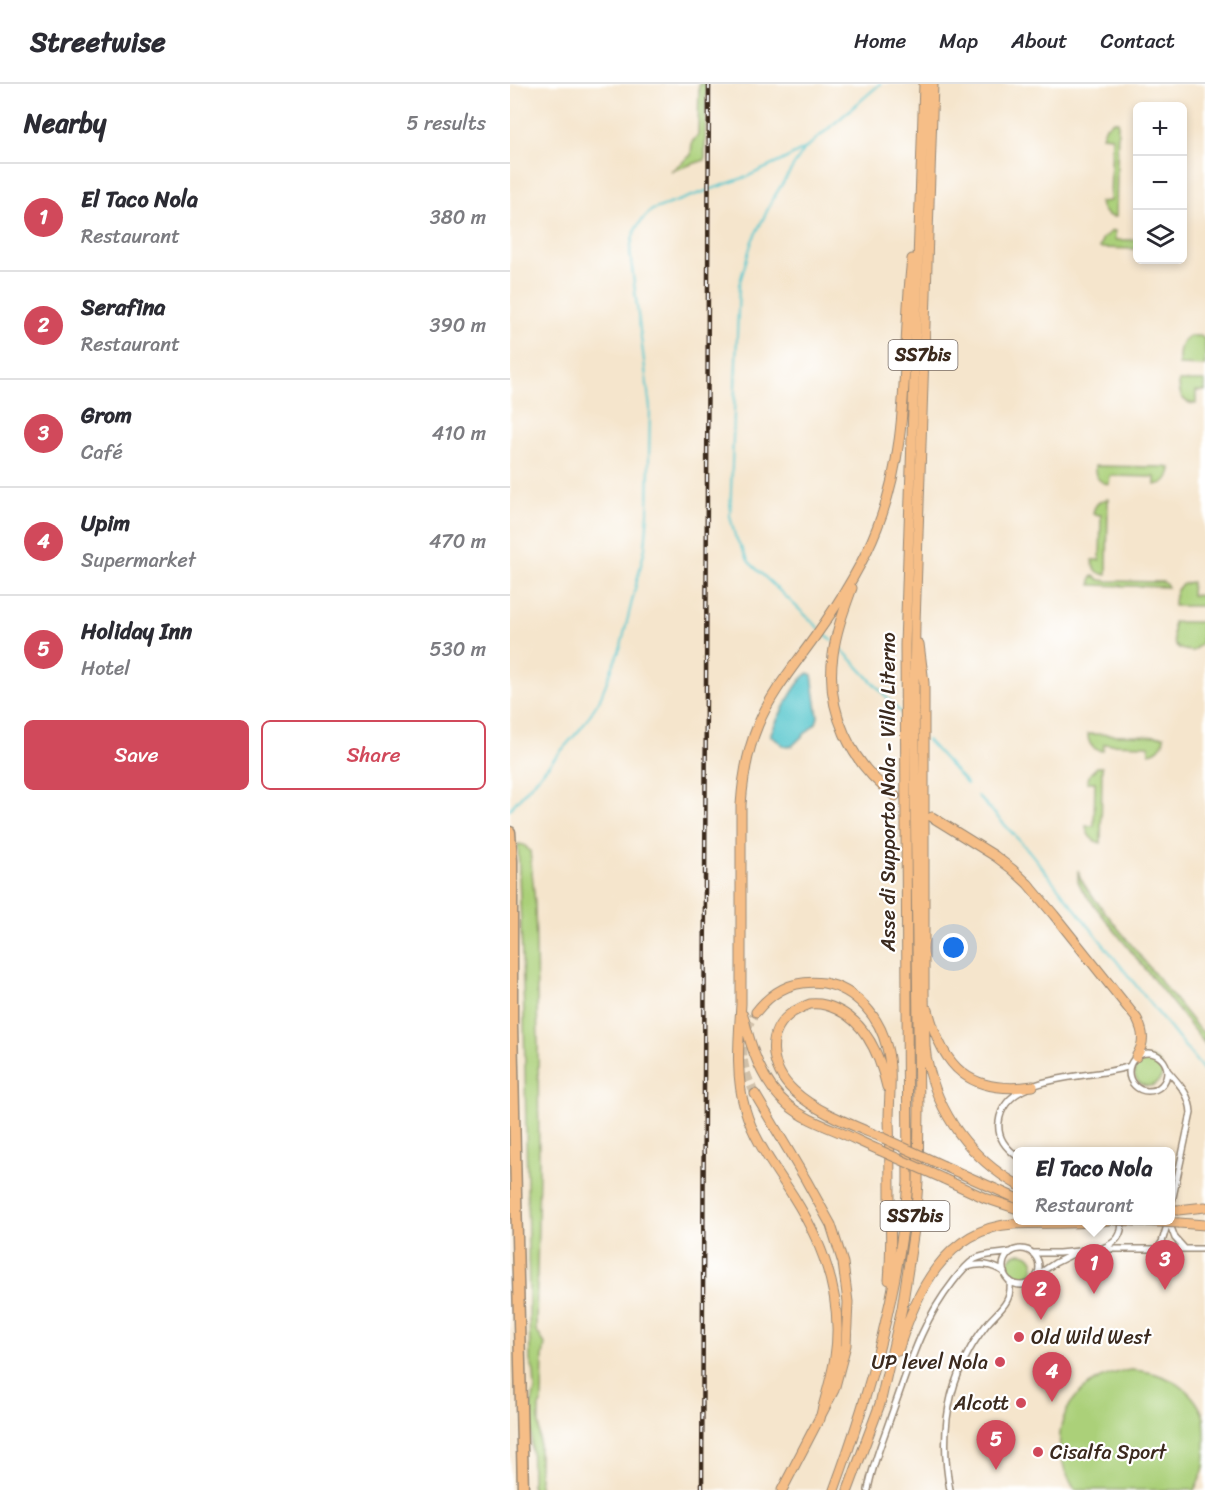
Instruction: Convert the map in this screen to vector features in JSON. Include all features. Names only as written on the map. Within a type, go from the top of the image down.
[{"type":"highway","name":"Asse di Supporto Nola - Villa Literno","points":[[834,1490],[864,1403],[883,1336],[900,1250],[908,1183],[904,682],[920,200],[928,87]]},
{"type":"highway","name":"Asse di Supporto Nola - Villa Literno","points":[[848,1490],[880,1404],[902,1308],[915,1223],[918,1182],[914,694],[928,87]]},
{"type":"highway","points":[[896,796],[873,777],[846,739],[833,693],[832,679],[833,655],[839,627],[860,566],[878,527],[888,496],[900,440],[906,375],[909,283],[920,200]]},
{"type":"highway","points":[[820,1419],[835,1359],[837,1338],[832,1282],[814,1233],[751,1126],[741,1092],[739,1062],[741,805],[746,763],[751,743],[765,708],[829,617],[860,566]]},
{"type":"highway","points":[[915,624],[922,666],[924,705],[924,992],[927,1064]]},
{"type":"highway","points":[[933,818],[1004,862],[1044,902],[1137,1019],[1143,1036],[1141,1050],[1136,1057]]},
{"type":"highway","points":[[510,832],[512,1025],[523,1490]]},
{"type":"highway","points":[[756,1012],[767,999],[786,987],[816,982],[831,985],[852,994],[870,1013],[883,1035],[888,1048],[890,1065],[891,1246],[883,1336]]},
{"type":"highway","points":[[924,992],[938,1040],[953,1065],[963,1074],[988,1086],[1014,1089],[1033,1086]]},
{"type":"highway","points":[[741,1004],[749,1039],[766,1080],[788,1106],[802,1115],[985,1198],[1013,1208]]},
{"type":"highway","points":[[889,1099],[879,1058],[863,1030],[853,1019],[827,1005],[809,1004],[788,1016],[781,1023],[775,1033],[773,1044],[778,1069],[783,1080],[806,1101],[1013,1197]]},
{"type":"highway","points":[[917,1006],[927,1064],[940,1102],[954,1127],[975,1154],[988,1166],[1013,1182]]},
{"type":"highway","points":[[754,1094],[819,1201],[831,1225],[843,1263],[848,1302],[846,1345],[834,1390],[782,1490]]},
{"type":"highway","points":[[1175,1210],[1205,1208]]},
{"type":"highway","points":[[1175,1210],[1205,1212]]},
{"type":"highway","points":[[1175,1223],[1205,1225]]},
{"type":"highway","points":[[880,1404],[905,1327],[914,1304],[928,1280],[950,1252],[965,1240],[979,1233],[1013,1224]]},
{"type":"street","points":[[1167,1070],[1164,1082],[1154,1090],[1142,1090],[1133,1083],[1129,1072],[1136,1057],[1147,1053],[1158,1056],[1184,1089],[1191,1105],[1175,1199]]},
{"type":"street","points":[[1013,1153],[1004,1144],[998,1127],[1005,1105],[1017,1093],[1033,1086],[1065,1078],[1113,1072],[1130,1066]]},
{"type":"street","points":[[1099,1249],[1112,1244],[1119,1238],[1122,1225]]},
{"type":"street","points":[[1158,1248],[1167,1225]]},
{"type":"street","points":[[1169,1225],[1174,1238],[1184,1248]]},
{"type":"street","points":[[868,1490],[879,1451],[918,1340],[946,1290],[976,1259],[1021,1249],[1032,1253],[1059,1253],[1099,1249],[1205,1249]]},
{"type":"street","points":[[1004,1272],[1004,1261],[1011,1252]]},
{"type":"street","points":[[965,1268],[984,1264],[992,1266],[1004,1272],[1015,1284],[1027,1284],[1055,1263],[1079,1252]]},
{"type":"street","points":[[1032,1253],[1039,1266],[1036,1276]]},
{"type":"street","points":[[950,1490],[945,1449],[949,1405],[958,1375],[970,1349],[987,1325],[1006,1305],[1010,1292],[1010,1281]]},
{"type":"green space","points":[[699,84],[706,84],[705,160],[671,171],[691,155],[692,142],[698,135]]},
{"type":"green space","points":[[1118,121],[1116,217],[1105,213],[1100,202],[1110,201],[1112,137],[1102,136],[1106,126]]},
{"type":"green space","points":[[1115,231],[1115,240],[1133,240],[1133,249],[1100,248],[1102,239]]},
{"type":"green space","points":[[1190,336],[1201,336],[1205,340],[1205,366],[1179,365],[1181,345]]},
{"type":"green space","points":[[1179,381],[1205,381],[1205,391],[1196,391],[1196,404],[1184,400]]},
{"type":"green space","points":[[1095,466],[1171,468],[1167,480],[1159,484],[1155,485],[1155,477],[1110,476],[1109,484],[1098,478]]},
{"type":"green space","points":[[1108,499],[1107,575],[1096,570],[1092,560],[1100,560],[1101,515],[1093,514],[1102,500]]},
{"type":"green space","points":[[1093,576],[1108,581],[1163,582],[1168,587],[1091,585]]},
{"type":"green space","points":[[1192,582],[1191,595],[1205,596],[1205,606],[1174,606],[1177,590],[1183,584]]},
{"type":"green space","points":[[1173,622],[1202,622],[1202,643],[1193,651],[1177,647]]},
{"type":"green space","points":[[1088,734],[1164,736],[1160,748],[1149,753],[1149,745],[1104,744],[1103,751],[1099,750],[1092,746]]},
{"type":"green space","points":[[1097,767],[1102,767],[1101,843],[1090,837],[1086,826],[1094,826],[1095,782],[1087,782],[1090,774]]},
{"type":"green space","points":[[518,844],[524,845],[530,851],[535,903],[539,1167],[536,1330],[545,1344],[542,1402],[539,1407],[539,1490],[532,1490],[531,1406],[535,1390],[534,1372],[530,1361],[524,1013]]},
{"type":"green space","points":[[1078,870],[1089,892],[1205,1034],[1205,1044],[1083,891],[1078,881]]},
{"type":"green space","points":[[1148,1058],[1158,1062],[1162,1072],[1158,1082],[1148,1086],[1138,1082],[1134,1072],[1138,1062]]},
{"type":"green space","points":[[1021,1253],[1030,1257],[1034,1266],[1030,1275],[1021,1279],[1012,1275],[1008,1266],[1012,1257]]},
{"type":"green space","points":[[1131,1370],[1154,1373],[1175,1382],[1193,1397],[1199,1407],[1204,1418],[1205,1459],[1204,1469],[1194,1490],[1075,1490],[1065,1470],[1060,1449],[1060,1430],[1066,1412],[1076,1397],[1090,1384],[1109,1375]]},
{"type":"water","points":[[809,673],[812,675],[818,717],[816,723],[792,746],[786,747],[771,736],[771,733],[793,691]]},
{"type":"waterway","points":[[510,809],[582,727],[599,701],[621,646],[645,548],[650,408],[630,252],[636,228],[652,210],[746,177],[806,148],[880,84]]},
{"type":"waterway","points":[[804,150],[774,197],[752,241],[739,285],[730,516],[735,536],[749,562],[819,628]]},
{"type":"waterway","points":[[823,632],[832,640]]},
{"type":"waterway","points":[[838,646],[902,714]]},
{"type":"waterway","points":[[927,740],[967,784]]},
{"type":"waterway","points":[[978,796],[1029,851],[1205,1072]]},
{"type":"tunnel","points":[[755,1094],[746,1072],[743,1042],[756,1012]]},
{"type":"railway","points":[[702,1490],[709,84]]},
{"type":"place","name":"Grom","points":[[1165,1290]]},
{"type":"place","name":"El Taco Nola","points":[[1094,1294]]},
{"type":"place","name":"Serafina","points":[[1041,1320]]},
{"type":"place","name":"Old Wild West","points":[[1019,1337]]},
{"type":"place","name":"UP level Nola","points":[[1000,1362]]},
{"type":"place","name":"Upim","points":[[1052,1402]]},
{"type":"place","name":"Alcott","points":[[1021,1403]]},
{"type":"place","name":"Cisalfa Sport","points":[[1038,1452]]},
{"type":"place","name":"Holiday Inn","points":[[996,1470]]}]
